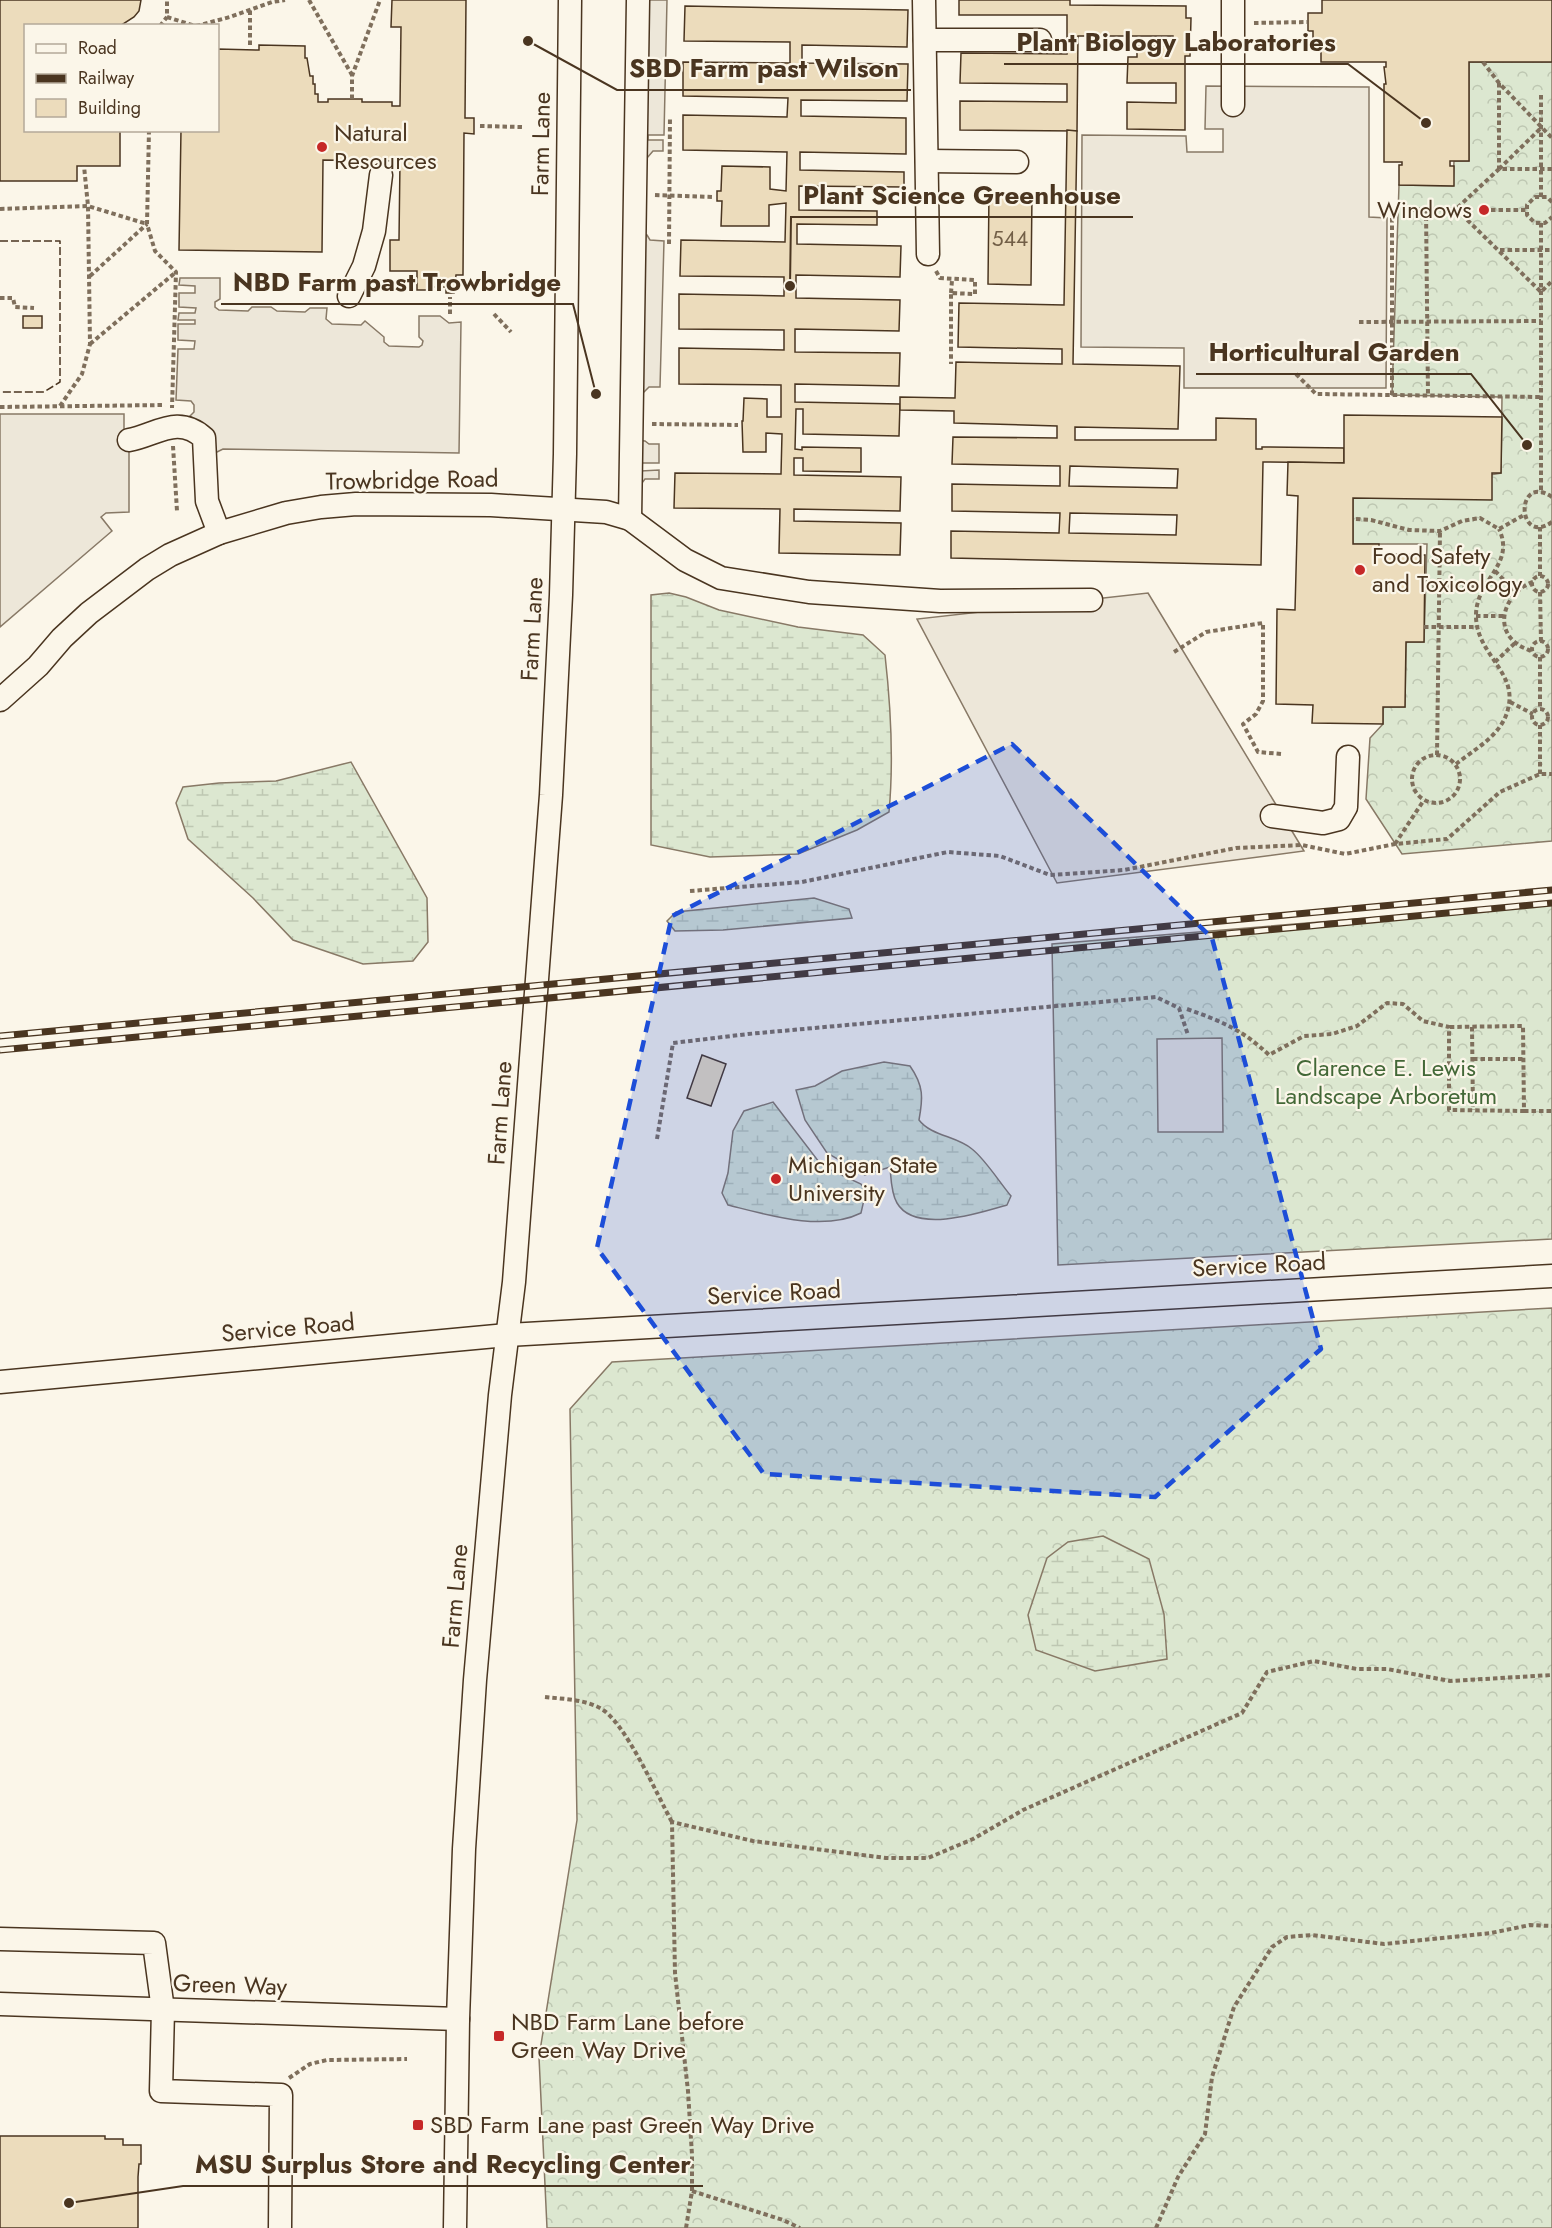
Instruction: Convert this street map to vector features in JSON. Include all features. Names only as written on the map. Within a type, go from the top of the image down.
[{"type":"street","name":"Farm Lane","points":[[455,2228],[458,2019],[464,1849],[475,1680],[514,1282],[551,795],[565,454],[570,0]]},
{"type":"street","points":[[638,0],[630,519],[685,560],[721,578],[808,592],[940,601],[1091,600]]},
{"type":"street","points":[[924,0],[928,254]]},
{"type":"street","points":[[1233,0],[1233,105]]},
{"type":"street","points":[[925,40],[1040,40]]},
{"type":"street","points":[[927,161],[1017,162]]},
{"type":"street","points":[[349,296],[364,266],[374,231],[381,175]]},
{"type":"street","points":[[129,440],[172,416],[204,438],[207,501],[219,533]]},
{"type":"street","name":"Trowbridge Road","points":[[0,700],[38,666],[88,613],[117,590],[170,555],[219,533],[286,513],[356,504],[562,508],[606,512],[630,519]]},
{"type":"street","points":[[1272,816],[1323,823],[1340,819],[1346,807],[1348,757]]},
{"type":"street","name":"Service Road","points":[[0,1382],[507,1335],[1552,1276]]},
{"type":"street","points":[[0,1939],[154,1943],[163,2010],[160,2091],[281,2095],[280,2228]]},
{"type":"street","name":"Green Way","points":[[0,2004],[458,2019]]},
{"type":"path","points":[[162,24],[167,17],[167,0]]},
{"type":"path","points":[[210,24],[285,0]]},
{"type":"path","points":[[309,0],[352,76]]},
{"type":"path","points":[[352,99],[352,76],[380,0]]},
{"type":"path","points":[[250,10],[250,45]]},
{"type":"path","points":[[167,17],[189,24]]},
{"type":"path","points":[[1266,23],[1306,22]]},
{"type":"path","points":[[1483,62],[1499,83],[1552,138]]},
{"type":"path","points":[[1499,83],[1499,169]]},
{"type":"path","points":[[1541,95],[1541,197]]},
{"type":"path","points":[[669,244],[670,117]]},
{"type":"path","points":[[480,126],[522,127]]},
{"type":"path","points":[[1392,395],[1392,210],[1456,209],[1541,127]]},
{"type":"path","points":[[149,132],[147,224],[155,251],[176,272],[172,416],[177,511]]},
{"type":"path","points":[[60,406],[82,374],[90,344],[88,206],[84,166]]},
{"type":"path","points":[[1499,169],[1552,169]]},
{"type":"path","points":[[636,195],[713,197]]},
{"type":"path","points":[[1552,202],[1547,197],[1534,197],[1527,205],[1527,215],[1534,223],[1545,223],[1552,217]]},
{"type":"path","points":[[0,209],[88,206],[147,224]]},
{"type":"path","points":[[1426,209],[1428,396]]},
{"type":"path","points":[[1456,209],[1541,292]]},
{"type":"path","points":[[1491,210],[1527,210]]},
{"type":"path","points":[[1541,223],[1541,492]]},
{"type":"path","points":[[90,276],[147,224]]},
{"type":"path","points":[[1500,250],[1552,250]]},
{"type":"path","points":[[928,254],[940,279],[975,280],[975,294],[951,293]]},
{"type":"path","points":[[90,344],[176,272]]},
{"type":"path","points":[[951,364],[952,280]]},
{"type":"path","points":[[1541,292],[1552,281]]},
{"type":"path","points":[[450,297],[450,314]]},
{"type":"path","points":[[0,298],[13,298],[15,307],[34,308]]},
{"type":"path","points":[[494,314],[511,332]]},
{"type":"path","points":[[1359,322],[1541,321]]},
{"type":"path","points":[[1296,374],[1316,394],[1541,397]]},
{"type":"path","points":[[0,407],[60,406],[172,416]]},
{"type":"path","points":[[633,424],[738,425]]},
{"type":"path","points":[[1552,496],[1541,492],[1532,494],[1526,500],[1523,509],[1530,524],[1540,526],[1552,522]]},
{"type":"path","points":[[1498,529],[1524,515]]},
{"type":"path","points":[[1356,519],[1371,520],[1409,530],[1440,531],[1462,521],[1480,518],[1498,529],[1502,537],[1503,554],[1483,587],[1476,616],[1477,627],[1486,652],[1507,682],[1510,702],[1508,712],[1499,729],[1455,764]]},
{"type":"path","points":[[1540,526],[1540,576]]},
{"type":"path","points":[[1437,755],[1440,531]]},
{"type":"path","points":[[1495,570],[1515,591]]},
{"type":"path","points":[[1540,592],[1548,585],[1547,579],[1540,576],[1515,591],[1506,607],[1505,616],[1509,635],[1515,643],[1540,657]]},
{"type":"path","points":[[1533,582],[1534,589],[1540,592]]},
{"type":"path","points":[[1425,586],[1483,587]]},
{"type":"path","points":[[1540,592],[1541,642]]},
{"type":"path","points":[[1476,616],[1505,616]]},
{"type":"path","points":[[1174,652],[1206,632],[1263,623],[1263,701],[1256,714],[1243,724],[1258,752],[1281,754]]},
{"type":"path","points":[[1424,627],[1477,627]]},
{"type":"path","points":[[1533,652],[1534,645],[1541,642],[1546,644],[1548,649],[1546,654],[1540,657]]},
{"type":"path","points":[[1495,662],[1515,643]]},
{"type":"path","points":[[1540,657],[1540,709]]},
{"type":"path","points":[[1510,702],[1533,714]]},
{"type":"path","points":[[1533,714],[1540,709]]},
{"type":"path","points":[[1540,709],[1545,711],[1548,717],[1546,722],[1540,725]]},
{"type":"path","points":[[1533,714],[1533,721],[1540,725]]},
{"type":"path","points":[[1540,725],[1540,774]]},
{"type":"path","points":[[1446,756],[1455,764],[1461,782],[1454,797],[1440,803],[1424,800],[1413,788],[1412,773],[1425,757],[1446,756]]},
{"type":"path","points":[[690,891],[802,882],[948,852],[1000,856],[1050,875],[1124,870],[1236,848],[1302,845],[1345,854],[1395,844],[1447,839],[1500,792],[1540,774],[1552,774]]},
{"type":"path","points":[[1395,844],[1424,800]]},
{"type":"path","points":[[657,1139],[674,1043],[748,1034],[1156,997],[1179,1008],[1188,1035]]},
{"type":"path","points":[[1187,1009],[1217,1019],[1252,1038],[1269,1055],[1304,1036],[1332,1034],[1357,1026],[1387,1003],[1403,1004],[1423,1021],[1449,1027],[1523,1026],[1524,1111]]},
{"type":"path","points":[[1449,1027],[1449,1110],[1552,1112]]},
{"type":"path","points":[[1473,1027],[1473,1110]]},
{"type":"path","points":[[1473,1059],[1523,1059]]},
{"type":"path","points":[[672,1822],[753,1841],[885,1858],[928,1858],[973,1839],[1023,1810],[1242,1713],[1267,1672],[1314,1661],[1358,1669],[1387,1669],[1450,1681],[1552,1675]]},
{"type":"path","points":[[544,1697],[579,1701],[601,1709],[621,1729],[672,1822],[675,1973],[693,2155],[692,2191],[686,2228]]},
{"type":"path","points":[[1156,2228],[1178,2177],[1205,2134],[1212,2077],[1234,2007],[1272,1947],[1287,1937],[1303,1936],[1384,1944],[1491,1933],[1530,1925],[1552,1926]]},
{"type":"path","points":[[281,2095],[287,2079],[310,2064],[327,2060],[408,2059]]},
{"type":"path","points":[[692,2191],[783,2220],[800,2228]]},
{"type":"highlighted area","points":[[1012,744],[1212,938],[1321,1349],[1155,1497],[764,1474],[597,1248],[672,916]]},
{"type":"green space","points":[[1469,62],[1552,62],[1552,841],[1402,854],[1366,799],[1370,738],[1383,724],[1383,707],[1405,707],[1406,642],[1424,642],[1427,544],[1353,544],[1353,498],[1501,473],[1502,397],[1392,395],[1399,185],[1453,186],[1454,161],[1469,161]]},
{"type":"green space","points":[[669,593],[719,610],[798,627],[863,635],[885,655],[891,733],[889,812],[857,830],[798,854],[710,857],[651,845],[651,595]]},
{"type":"green space","points":[[351,762],[427,898],[428,942],[413,961],[363,964],[293,940],[253,898],[188,839],[176,803],[183,787],[276,781]]},
{"type":"green space","points":[[814,898],[849,909],[852,918],[723,930],[675,931],[667,921],[676,912]]},
{"type":"green space","name":"Clarence E. Lewis Landscape Arboretum","points":[[1552,903],[1552,1239],[1058,1265],[1052,944]]},
{"type":"green space","points":[[884,1062],[910,1066],[918,1080],[921,1092],[919,1120],[937,1133],[959,1141],[977,1153],[1011,1196],[1007,1205],[949,1219],[918,1218],[906,1212],[897,1203],[892,1190],[890,1167],[865,1175],[827,1153],[805,1120],[796,1090],[815,1086],[842,1071]]},
{"type":"green space","points":[[773,1102],[822,1166],[861,1184],[866,1191],[861,1213],[846,1219],[830,1221],[795,1220],[728,1205],[722,1193],[728,1173],[733,1131],[744,1111]]},
{"type":"green space","points":[[1552,1308],[1552,2228],[547,2228],[539,2057],[577,1820],[570,1409],[612,1362]]},
{"type":"green space","points":[[1103,1536],[1149,1559],[1164,1614],[1167,1659],[1095,1671],[1036,1650],[1028,1615],[1047,1558],[1068,1542]]},
{"type":"shaded area","points":[[629,0],[667,0],[664,135],[648,135],[648,140],[663,140],[663,151],[653,151],[647,158],[626,157]]},
{"type":"shaded area","points":[[1206,86],[1369,87],[1369,217],[1387,218],[1386,388],[1184,388],[1184,348],[1081,347],[1082,135],[1186,136],[1187,152],[1223,152],[1223,129],[1205,129]]},
{"type":"shaded area","points":[[625,234],[647,235],[650,240],[664,241],[660,387],[649,387],[644,392],[622,391]]},
{"type":"shaded area","points":[[180,278],[220,278],[220,299],[215,302],[215,307],[219,310],[248,311],[252,307],[271,307],[277,311],[305,312],[310,308],[327,308],[326,319],[332,324],[361,325],[365,321],[384,337],[384,342],[389,346],[419,347],[422,345],[423,341],[419,337],[419,316],[440,316],[449,323],[461,322],[459,453],[223,449],[217,452],[190,416],[194,412],[194,405],[191,401],[176,400],[178,349],[194,349],[195,341],[178,340],[178,324],[195,324],[195,320],[178,320],[179,313],[195,313],[196,308],[179,307],[179,293],[195,293],[195,286],[179,285]]},
{"type":"shaded area","points":[[0,414],[124,414],[124,430],[129,431],[129,512],[106,513],[101,517],[112,531],[0,627]]},
{"type":"shaded area","points":[[623,439],[659,444],[659,463],[642,463],[641,471],[659,470],[659,479],[645,479],[642,483],[622,481]]},
{"type":"shaded area","points":[[1148,593],[1304,851],[1057,883],[917,619]]},
{"type":"shaded area","points":[[1222,1038],[1223,1132],[1158,1132],[1157,1039]]},
{"type":"building","points":[[0,0],[141,0],[139,11],[123,24],[24,24],[24,132],[120,132],[120,166],[77,166],[77,181],[0,181]]},
{"type":"building","name":"Natural Resources","points":[[392,0],[466,0],[465,118],[474,118],[474,134],[464,133],[463,275],[456,275],[454,293],[446,293],[446,287],[428,287],[428,290],[417,290],[417,271],[390,271],[390,240],[399,240],[400,161],[323,160],[322,252],[179,250],[181,132],[219,132],[219,49],[259,50],[259,45],[305,46],[305,58],[307,58],[310,76],[313,76],[318,102],[328,102],[328,99],[362,99],[362,102],[392,102],[392,106],[400,106],[401,27],[391,27]]},
{"type":"building","points":[[959,0],[1070,0],[1070,5],[1186,6],[1186,18],[1191,18],[1190,56],[1185,56],[1185,130],[1127,129],[1127,102],[1176,103],[1176,83],[1127,83],[1128,57],[1137,57],[1137,46],[1173,46],[1173,36],[1078,36],[1077,131],[960,130],[960,101],[1067,102],[1067,84],[960,83],[961,53],[1067,54],[1067,15],[959,15]]},
{"type":"building","points":[[1322,0],[1552,0],[1552,62],[1469,62],[1469,161],[1450,161],[1450,166],[1454,166],[1454,186],[1399,185],[1399,165],[1402,165],[1402,162],[1384,162],[1384,84],[1386,84],[1384,67],[1386,67],[1386,62],[1321,62],[1321,44],[1313,44],[1313,31],[1308,31],[1308,13],[1322,13]]},
{"type":"building","points":[[685,6],[908,10],[907,47],[802,45],[802,63],[908,64],[907,101],[801,100],[801,116],[906,118],[906,154],[800,152],[800,170],[904,172],[904,187],[799,186],[799,210],[877,211],[877,225],[797,224],[797,244],[901,246],[900,277],[796,275],[796,298],[900,300],[899,331],[795,329],[795,352],[900,353],[899,386],[795,384],[795,402],[900,404],[899,436],[803,434],[803,409],[796,409],[795,449],[802,450],[802,447],[861,448],[861,472],[803,471],[803,458],[794,458],[794,475],[901,477],[900,511],[794,509],[794,521],[901,523],[900,555],[779,553],[780,509],[674,508],[675,473],[781,474],[782,434],[766,433],[766,452],[743,452],[742,421],[744,398],[767,399],[767,417],[781,417],[781,385],[679,384],[679,348],[784,350],[784,330],[679,329],[679,294],[784,296],[784,277],[680,276],[681,240],[785,242],[786,203],[769,205],[769,226],[721,226],[722,201],[717,201],[717,191],[721,191],[722,166],[770,167],[770,189],[786,191],[787,152],[683,150],[683,115],[787,117],[788,98],[683,96],[683,62],[790,63],[790,42],[684,41]]},
{"type":"building","points":[[1067,130],[1077,131],[1073,364],[1180,366],[1178,429],[1075,427],[1075,440],[1216,440],[1216,418],[1256,419],[1256,449],[1262,449],[1262,447],[1344,448],[1344,463],[1263,462],[1261,565],[951,558],[951,531],[1059,533],[1060,513],[952,511],[952,484],[1060,486],[1060,466],[952,464],[953,437],[1057,438],[1057,426],[954,423],[954,411],[900,410],[900,397],[955,398],[956,362],[1062,364],[1062,349],[958,347],[959,303],[1064,305]],"holes":[[[1070,466],[1178,469],[1177,488],[1069,486]],[[1070,513],[1177,515],[1176,535],[1069,533]]]},
{"type":"building","points":[[989,193],[1032,194],[1031,285],[988,284]]},
{"type":"building","points":[[23,316],[42,316],[42,328],[23,328]]},
{"type":"building","name":"Food Safety and Toxicology","points":[[1344,415],[1502,417],[1501,473],[1492,473],[1492,500],[1353,498],[1353,544],[1379,544],[1379,554],[1425,555],[1424,642],[1406,642],[1405,707],[1383,707],[1383,724],[1312,723],[1313,705],[1276,704],[1277,609],[1295,610],[1298,496],[1287,495],[1288,462],[1344,463]]},
{"type":"building","points":[[702,1055],[726,1064],[711,1106],[687,1098]]},
{"type":"building","points":[[0,2136],[105,2136],[105,2139],[123,2139],[123,2145],[141,2145],[138,2177],[138,2228],[0,2228]]},
{"type":"railway","points":[[0,1036],[1552,890]]},
{"type":"railway","points":[[0,1050],[1552,903]]},
{"type":"fence","points":[[0,241],[60,241],[60,382],[44,392],[0,392]]},
{"type":"place","name":"SBD Farm past Wilson","points":[[528,41]]},
{"type":"place","name":"Plant Biology Laboratories","points":[[1426,123]]},
{"type":"place","name":"Natural Resources","points":[[322,147]]},
{"type":"place","name":"Windows","points":[[1484,210]]},
{"type":"place","name":"Plant Science Greenhouse","points":[[790,286]]},
{"type":"place","name":"NBD Farm past Trowbridge","points":[[596,394]]},
{"type":"place","name":"Horticultural Garden","points":[[1527,445]]},
{"type":"place","name":"Food Safety and Toxicology","points":[[1360,570]]},
{"type":"place","name":"Michigan State University","points":[[776,1179]]},
{"type":"place","name":"NBD Farm Lane before Green Way Drive","points":[[499,2036]]},
{"type":"place","name":"SBD Farm Lane past Green Way Drive","points":[[418,2125]]},
{"type":"place","name":"MSU Surplus Store and Recycling Center","points":[[69,2203]]}]
